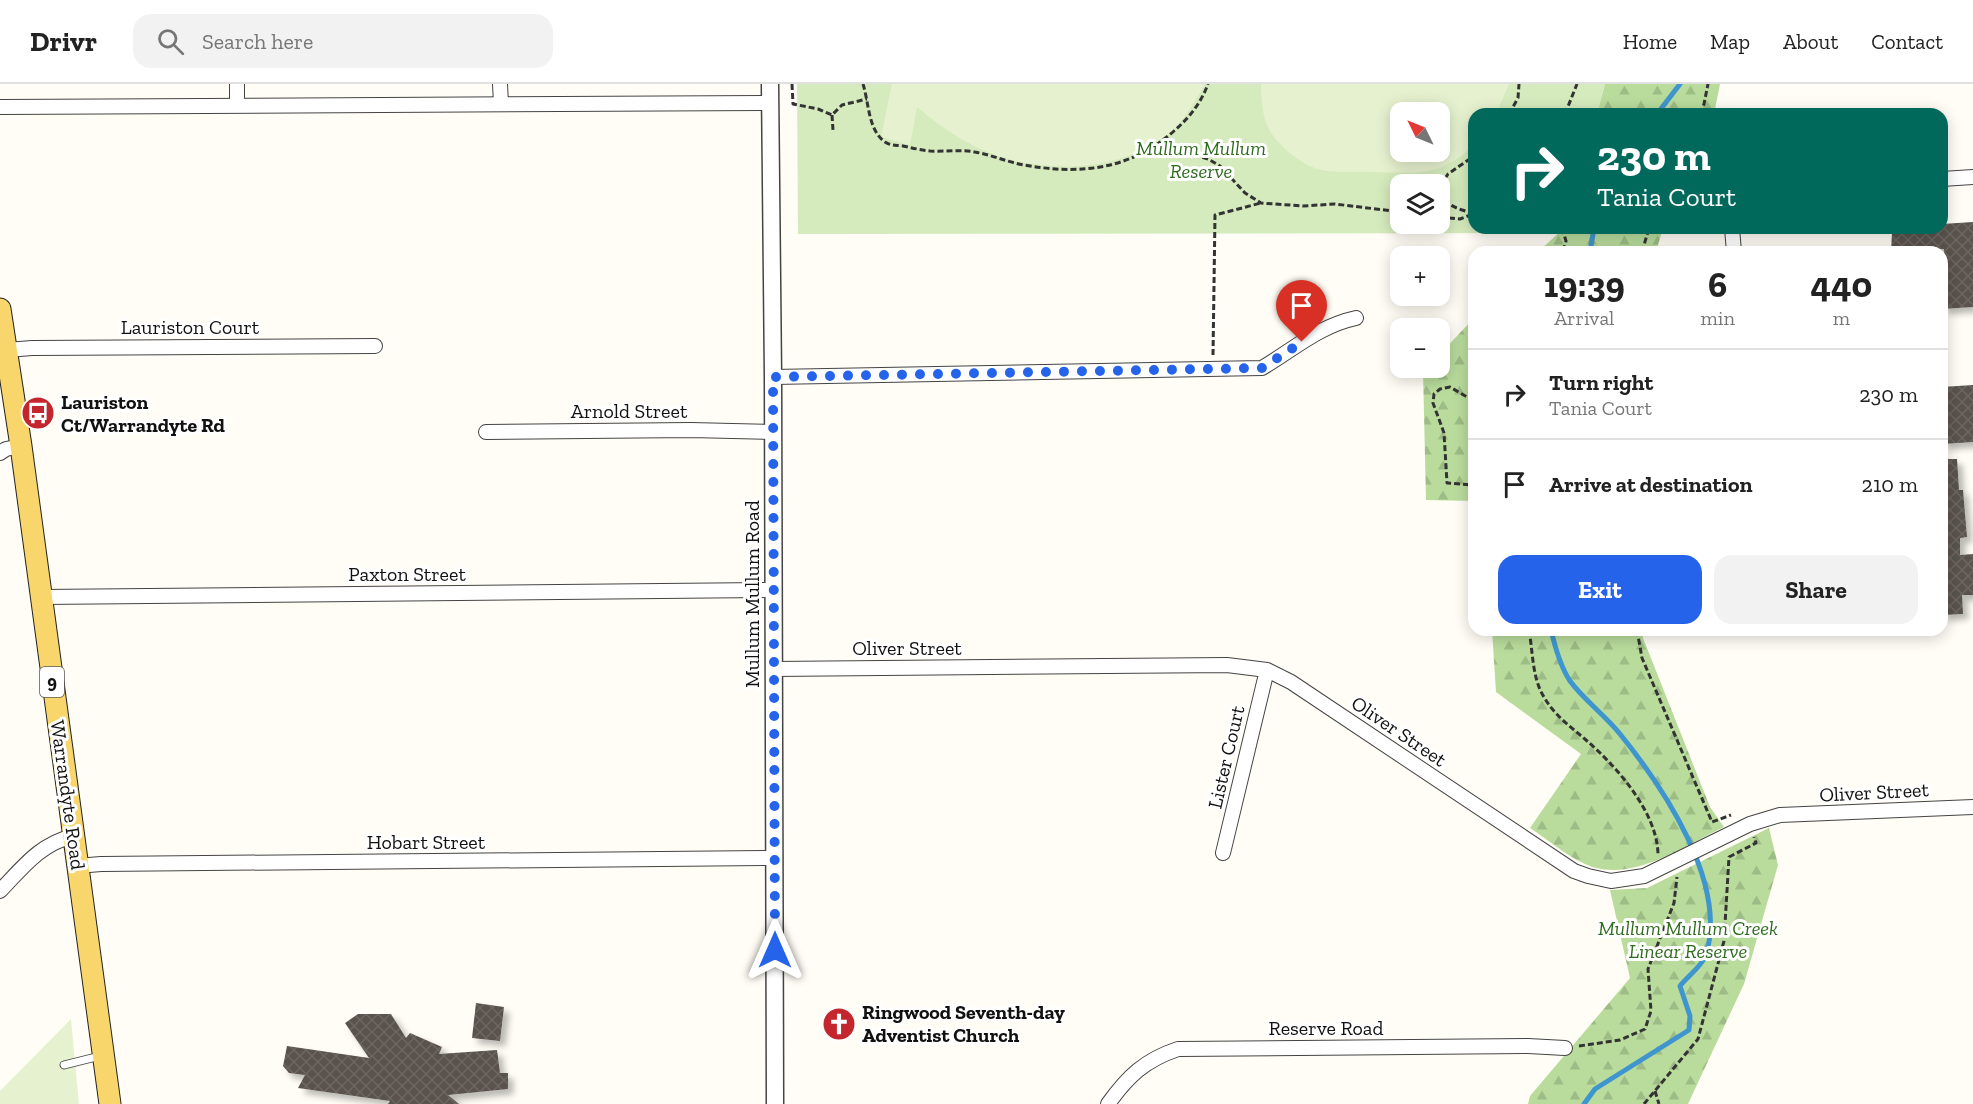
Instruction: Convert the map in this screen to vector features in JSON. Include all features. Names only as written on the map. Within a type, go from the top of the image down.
[{"type":"main road","name":"Warrandyte Road","points":[[0,309],[21,446],[110,1104]]},
{"type":"street","points":[[237,84],[237,106]]},
{"type":"street","points":[[500,84],[501,104]]},
{"type":"street","name":"Mullum Mullum Road","points":[[770,84],[775,1104]]},
{"type":"street","points":[[0,107],[770,103]]},
{"type":"street","points":[[1948,179],[1973,177]]},
{"type":"street","points":[[773,377],[1262,368],[1316,332],[1335,323],[1356,318]]},
{"type":"street","name":"Lauriston Court","points":[[7,351],[32,348],[375,346]]},
{"type":"street","name":"Arnold Street","points":[[486,432],[691,430],[773,432]]},
{"type":"street","points":[[0,453],[6,448],[21,446]]},
{"type":"street","name":"Paxton Street","points":[[41,597],[773,590]]},
{"type":"street","name":"Oliver Street","points":[[773,669],[1227,665],[1267,670],[1292,682],[1574,871],[1600,879],[1621,880],[1644,876],[1750,824],[1780,815],[1973,807]]},
{"type":"street","name":"Lister Court","points":[[1223,853],[1267,670]]},
{"type":"street","points":[[0,891],[39,851],[58,839],[73,836]]},
{"type":"street","name":"Hobart Street","points":[[77,866],[775,858]]},
{"type":"street","name":"Reserve Road","points":[[1108,1104],[1124,1082],[1143,1065],[1161,1054],[1178,1049],[1528,1046],[1566,1048]]},
{"type":"lane","points":[[64,1065],[103,1056]]},
{"type":"path","points":[[792,84],[793,104],[832,116]]},
{"type":"path","points":[[863,84],[872,124],[877,134],[891,146],[930,151],[975,152],[1022,165],[1066,170],[1109,166],[1149,151],[1189,117],[1203,97],[1208,84]]},
{"type":"path","points":[[1512,108],[1518,98],[1519,84]]},
{"type":"path","points":[[1567,108],[1577,84]]},
{"type":"path","points":[[1702,108],[1708,84]]},
{"type":"path","points":[[832,130],[832,116],[842,105],[867,99]]},
{"type":"path","points":[[1149,151],[1171,155],[1196,155],[1208,159],[1220,166],[1245,193],[1261,203]]},
{"type":"path","points":[[1448,174],[1468,160]]},
{"type":"path","points":[[1213,369],[1215,214],[1261,203],[1303,206],[1335,204],[1390,211]]},
{"type":"path","points":[[1450,205],[1468,212]]},
{"type":"path","points":[[1450,218],[1460,219],[1468,216]]},
{"type":"path","points":[[1468,398],[1450,387],[1440,389],[1434,394],[1433,403],[1444,433],[1446,483],[1468,485]]},
{"type":"path","points":[[1530,636],[1538,685],[1544,699],[1561,719],[1612,766],[1636,798],[1651,820],[1658,841],[1658,856]]},
{"type":"path","points":[[1566,1048],[1620,1040],[1645,1029],[1651,1011],[1648,969],[1674,903],[1683,858]]},
{"type":"path","points":[[1655,1091],[1659,1104]]},
{"type":"green space","name":"Mullum Mullum Reserve","points":[[797,84],[1605,84],[1599,108],[1468,108],[1468,233],[1450,233],[1450,174],[1390,174],[1390,233],[798,234]]},
{"type":"green space","points":[[892,84],[1205,84],[1177,126],[1160,140],[1141,151],[1097,164],[1052,166],[1029,164],[984,150],[960,138],[917,107],[910,145],[881,137]]},
{"type":"green space","points":[[1261,84],[1509,84],[1499,108],[1468,108],[1468,150],[1450,163],[1415,173],[1334,171],[1314,168],[1282,146],[1271,132],[1264,115]]},
{"type":"green space","points":[[1605,84],[1720,84],[1715,108],[1599,108]]},
{"type":"green space","points":[[1558,234],[1661,234],[1658,246],[1544,246]]},
{"type":"green space","points":[[1468,324],[1468,501],[1426,500],[1423,378],[1450,378],[1450,343]]},
{"type":"green space","name":"Mullum Mullum Creek Linear Reserve","points":[[1492,636],[1643,636],[1710,807],[1724,827],[1672,853],[1635,867],[1617,870],[1599,868],[1581,862],[1530,828],[1581,754],[1496,692]]},
{"type":"green space","name":"Mullum Mullum Creek Linear Reserve","points":[[1769,828],[1778,865],[1744,984],[1688,1104],[1528,1104],[1530,1096],[1630,978],[1610,890],[1647,888]]},
{"type":"green space","points":[[71,1019],[79,1104],[0,1104],[0,1091]]},
{"type":"building","points":[[1973,222],[1973,307],[1948,309],[1948,246],[1891,246],[1892,234],[1948,234],[1948,224]]},
{"type":"building","points":[[1973,385],[1973,442],[1948,444],[1948,387]]},
{"type":"building","points":[[1948,459],[1957,459],[1959,490],[1963,490],[1967,537],[1960,538],[1960,555],[1973,554],[1973,595],[1962,595],[1963,614],[1948,615]]},
{"type":"building","points":[[476,1003],[504,1007],[500,1041],[472,1038]]},
{"type":"building","points":[[358,1014],[391,1014],[406,1038],[410,1033],[442,1047],[439,1054],[497,1050],[500,1073],[508,1073],[508,1089],[448,1095],[459,1104],[388,1104],[390,1101],[298,1088],[305,1075],[289,1073],[283,1066],[287,1046],[369,1058],[345,1023]]},
{"type":"waterway","points":[[1662,108],[1680,84]]},
{"type":"waterway","points":[[1591,246],[1593,234]]},
{"type":"waterway","points":[[1552,636],[1561,663],[1570,681],[1620,734],[1672,808],[1700,867],[1708,898],[1710,927],[1704,959],[1680,986],[1690,1016],[1689,1030],[1595,1089],[1584,1104]]},
{"type":"place","name":"Lauriston Ct/Warrandyte Rd","points":[[38,413]]},
{"type":"place","name":"Ringwood Seventh-day Adventist Church","points":[[839,1024]]},
{"type":"route","points":[[775,950],[773,377],[1262,368],[1302,342]]}]
